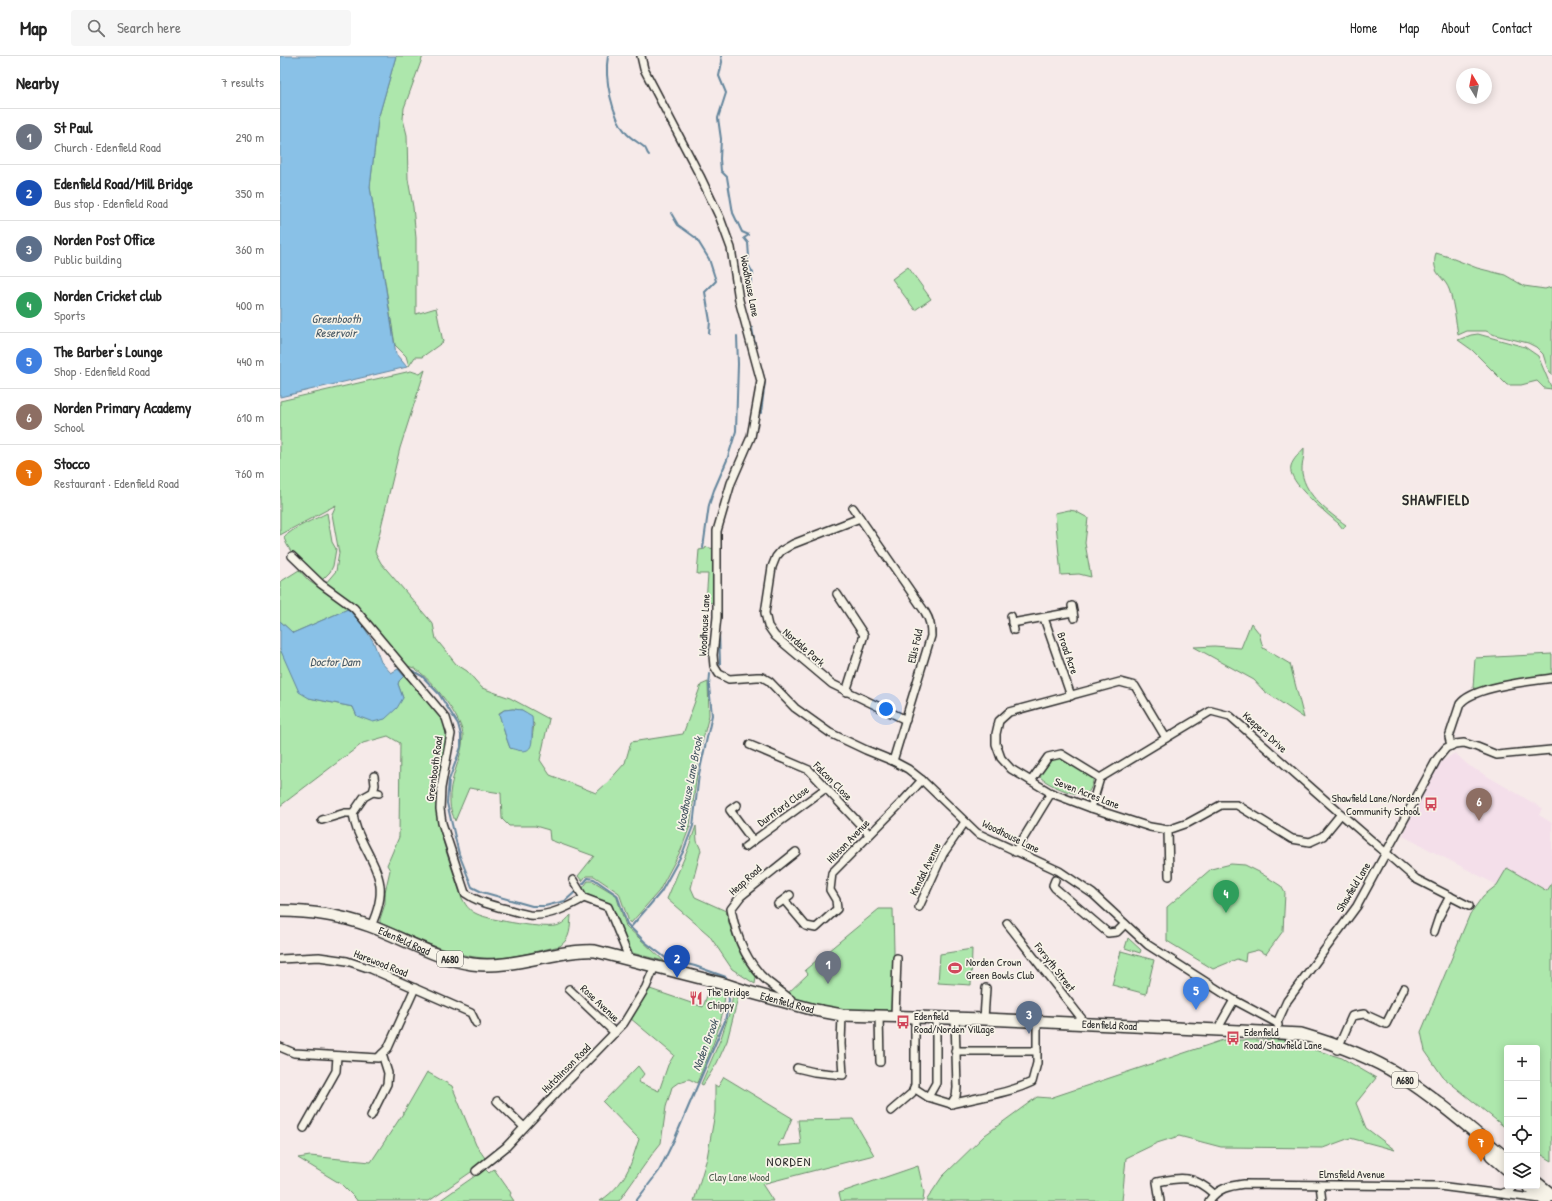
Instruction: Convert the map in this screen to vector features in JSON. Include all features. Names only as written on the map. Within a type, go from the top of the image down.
[{"type":"main road","name":"Edenfield Road","points":[[280,911],[327,916],[353,921],[371,926],[444,957],[471,964],[505,964],[589,950],[601,952],[728,985],[798,1006],[842,1015],[984,1019],[1283,1034],[1302,1042],[1338,1048],[1398,1075],[1436,1101],[1504,1157]]},
{"type":"main road","name":"Edenfield Road","points":[[1338,1048],[1394,1080],[1431,1107],[1504,1167]]},
{"type":"main road","points":[[1540,1188],[1547,1198]]},
{"type":"main road","points":[[1533,1189],[1547,1198]]},
{"type":"street","name":"Woodhouse Lane","points":[[641,56],[644,69],[700,176],[720,218],[731,248],[739,300],[761,381],[751,437],[731,483],[717,530],[717,616],[712,655],[714,666],[719,674],[729,679],[756,677],[765,678],[777,688],[795,708],[830,733],[908,769],[922,780],[977,833],[1015,852],[1059,871],[1093,894],[1148,945],[1234,1000],[1278,1023]]},
{"type":"street","name":"Ellis Fold","points":[[853,508],[925,612],[931,627],[931,636],[893,761]]},
{"type":"street","name":"Nordale Park","points":[[860,518],[793,544],[781,551],[776,557],[772,567],[765,613],[768,626],[775,636],[832,684],[906,720]]},
{"type":"street","name":"Greenbooth Road","points":[[292,556],[299,565],[321,584],[354,608],[446,718],[451,734],[441,788],[440,809],[442,823],[465,893],[472,898],[487,904],[530,915],[551,912],[568,907],[584,898]]},
{"type":"street","points":[[834,604],[839,597],[864,635],[846,692]]},
{"type":"street","name":"Broad Acre","points":[[1012,623],[1073,612]]},
{"type":"street","name":"Broad Acre","points":[[1044,618],[1071,696]]},
{"type":"street","points":[[1552,678],[1476,692],[1463,700],[1460,704],[1448,737],[1449,747],[1455,744],[1464,744],[1477,747],[1497,755],[1552,751]]},
{"type":"street","name":"Seven Acres Lane","points":[[1166,738],[1135,686],[1120,682],[1009,712],[999,721],[996,734],[996,744],[1001,758],[1011,769],[1051,793],[1150,827],[1168,830],[1188,823],[1221,805],[1237,805],[1292,839],[1310,842],[1323,836],[1340,814]]},
{"type":"street","name":"Keepers Drive","points":[[1100,778],[1211,711],[1230,716],[1340,814],[1416,879],[1469,906]]},
{"type":"street","name":"Falcon Close","points":[[750,745],[809,770],[869,834]]},
{"type":"street","name":"Shawfield Lane","points":[[1278,1023],[1287,1001],[1357,906],[1437,759],[1449,747]]},
{"type":"street","points":[[1031,781],[1048,757],[1061,754],[1100,778],[1091,808]]},
{"type":"street","points":[[371,926],[380,901],[380,884],[378,872],[355,826],[353,813],[364,797],[376,793],[374,776]]},
{"type":"street","name":"Hibson Avenue","points":[[790,895],[781,902],[806,926],[816,928],[837,909],[836,900],[830,890],[832,873],[869,834],[904,801],[922,780]]},
{"type":"street","name":"Durnford Close","points":[[745,847],[826,788]]},
{"type":"street","points":[[1015,852],[1051,793]]},
{"type":"street","name":"Durnford Close","points":[[737,805],[730,810],[753,841]]},
{"type":"street","points":[[322,820],[345,812],[353,813]]},
{"type":"street","name":"Kendal Avenue","points":[[919,907],[943,854],[965,822]]},
{"type":"street","points":[[1168,830],[1169,876]]},
{"type":"street","name":"Heap Road","points":[[796,852],[741,896],[731,909],[734,926],[747,958],[767,982],[784,993],[798,1006]]},
{"type":"street","points":[[573,880],[584,898],[608,907],[627,953],[626,959]]},
{"type":"street","points":[[1055,880],[1052,885],[1055,888],[1108,933],[1117,932],[1125,924]]},
{"type":"street","points":[[1434,932],[1439,917],[1450,896]]},
{"type":"street","name":"Forsyth Street","points":[[1007,923],[1086,1024]]},
{"type":"street","name":"Harewood Road","points":[[280,959],[319,957],[347,961],[371,969],[414,988],[388,1048],[382,1054]]},
{"type":"street","points":[[895,1016],[897,958]]},
{"type":"street","name":"Hutchinson Road","points":[[476,1171],[506,1147],[560,1088],[615,1033],[629,1017],[656,966]]},
{"type":"street","points":[[414,988],[471,1013],[476,1022]]},
{"type":"street","points":[[984,1019],[986,988]]},
{"type":"street","points":[[1338,1048],[1352,1016],[1364,1014],[1386,1024],[1404,988]]},
{"type":"street","name":"Rose Avenue","points":[[570,989],[615,1033]]},
{"type":"street","points":[[1217,1030],[1234,1000]]},
{"type":"street","points":[[797,1068],[814,1072],[843,1074],[842,1015]]},
{"type":"street","points":[[878,1016],[880,1062]]},
{"type":"street","points":[[891,1111],[912,1093],[914,1087],[915,1017]]},
{"type":"street","points":[[928,1097],[936,1084],[936,1018]]},
{"type":"street","points":[[951,1104],[956,1096],[957,1088],[955,1018]]},
{"type":"street","points":[[914,1087],[928,1097],[951,1104],[1020,1088],[1032,1082],[1037,1063],[1037,1022]]},
{"type":"street","points":[[1278,1023],[1283,1034]]},
{"type":"street","points":[[280,1048],[294,1053],[338,1056],[378,1058],[382,1054],[388,1073],[387,1084],[371,1116]]},
{"type":"street","points":[[955,1051],[1037,1051]]},
{"type":"street","points":[[304,1123],[336,1071],[338,1056]]},
{"type":"street","points":[[370,1099],[378,1103]]},
{"type":"street","points":[[498,1101],[524,1127]]},
{"type":"street","points":[[1160,1201],[1157,1182],[1178,1178],[1193,1179],[1204,1185],[1214,1194],[1209,1201]]},
{"type":"street","name":"Elmsfield Avenue","points":[[1214,1194],[1226,1187],[1244,1184],[1439,1186],[1547,1198]]},
{"type":"street","points":[[1320,1185],[1322,1201]]},
{"type":"street","points":[[1501,1194],[1512,1189]]},
{"type":"shaded area","points":[[1455,753],[1468,765],[1542,808],[1539,815],[1552,823],[1552,883],[1547,892],[1497,885],[1403,836],[1409,820],[1441,762]]},
{"type":"green space","points":[[396,56],[423,56],[404,108],[403,119],[407,135],[408,179],[416,238],[416,314],[436,308],[443,342],[422,357],[415,357],[409,366],[406,356],[395,345],[370,187],[378,119]]},
{"type":"green space","points":[[1436,253],[1477,268],[1505,275],[1524,286],[1545,289],[1551,287],[1552,375],[1547,367],[1543,354],[1536,347],[1528,343],[1495,335],[1486,331],[1467,331],[1458,335],[1454,308],[1448,286],[1436,271]]},
{"type":"green space","points":[[908,267],[931,299],[915,310],[892,279]]},
{"type":"green space","points":[[1478,334],[1525,347],[1538,356],[1552,389],[1544,388],[1537,381],[1521,385],[1507,385],[1472,350],[1458,340]]},
{"type":"green space","points":[[425,370],[400,448],[375,552],[381,563],[433,624],[436,639],[456,664],[467,671],[482,688],[510,698],[549,719],[540,760],[550,775],[596,793],[625,763],[631,742],[683,734],[701,685],[708,682],[709,715],[700,751],[690,826],[681,850],[659,891],[631,923],[629,922],[619,893],[594,876],[586,876],[582,881],[578,876],[594,856],[550,840],[549,830],[535,826],[509,826],[502,819],[501,793],[469,788],[455,821],[450,808],[450,795],[462,745],[462,730],[446,700],[430,682],[416,669],[406,666],[344,598],[325,584],[336,571],[339,553],[332,514],[336,505],[280,535],[280,401],[411,371],[420,374]],"holes":[[[504,710],[522,710],[534,724],[532,738],[510,748],[499,713]]]},
{"type":"green space","points":[[1304,448],[1302,473],[1304,481],[1308,489],[1319,503],[1346,525],[1343,529],[1301,489],[1291,473],[1292,463]]},
{"type":"green space","points":[[1069,510],[1075,511],[1088,518],[1085,543],[1091,577],[1079,574],[1061,575],[1055,513]]},
{"type":"green space","points":[[327,513],[332,542],[336,549],[333,566],[330,572],[321,581],[290,551],[284,538],[287,534],[298,527]]},
{"type":"green space","points":[[706,547],[714,549],[713,603],[706,602],[708,574],[697,574],[699,550],[705,549]]},
{"type":"green space","points":[[299,570],[309,581],[348,609],[293,633],[280,621],[280,582]]},
{"type":"green space","points":[[1251,623],[1259,633],[1263,648],[1290,664],[1304,718],[1264,691],[1254,680],[1194,647],[1214,646],[1241,648]]},
{"type":"green space","points":[[280,649],[309,698],[353,707],[357,716],[403,698],[398,684],[404,676],[430,701],[442,719],[446,741],[436,791],[438,821],[464,902],[471,911],[477,914],[505,921],[531,925],[559,925],[571,915],[568,936],[564,943],[560,946],[515,956],[484,958],[469,956],[438,948],[380,923],[385,904],[385,892],[390,870],[387,865],[399,837],[400,743],[388,736],[363,743],[280,806]]},
{"type":"green space","points":[[1552,654],[1552,675],[1481,689],[1473,688],[1475,658]]},
{"type":"green space","points":[[1060,755],[1093,776],[1091,787],[1086,795],[1081,795],[1049,784],[1040,777],[1039,773],[1050,757]]},
{"type":"green space","points":[[696,826],[697,841],[701,850],[691,888],[695,897],[726,911],[737,946],[745,962],[756,977],[755,984],[732,969],[709,935],[667,899]]},
{"type":"green space","points":[[1231,864],[1245,865],[1281,886],[1285,893],[1283,931],[1266,954],[1258,950],[1246,953],[1245,962],[1237,959],[1213,969],[1167,941],[1167,907],[1211,869]]},
{"type":"green space","points":[[1507,868],[1547,891],[1552,883],[1552,1161],[1540,1154],[1540,1045],[1504,1045],[1504,1127],[1443,1077],[1425,1051],[1421,1032],[1470,914],[1483,896],[1497,885]]},
{"type":"green space","points":[[588,881],[593,881],[616,895],[626,926],[664,961],[632,953],[610,906],[586,895],[582,889]]},
{"type":"green space","points":[[879,909],[893,909],[894,952],[891,1010],[851,1010],[824,1007],[798,1000],[787,994],[808,974],[805,970]]},
{"type":"green space","points":[[1128,938],[1141,950],[1140,953],[1125,948]]},
{"type":"green space","name":"Norden Crown Green Bowls Club","points":[[972,949],[971,985],[938,983],[940,954]]},
{"type":"green space","points":[[1121,951],[1154,960],[1146,994],[1112,985]]},
{"type":"green space","points":[[647,988],[703,1007],[708,993],[712,990],[725,992],[722,1016],[711,1050],[697,1083],[689,1079],[679,1082],[672,1087],[666,1107],[661,1143],[619,1201],[600,1201],[610,1194],[626,1174],[639,1139],[603,1102],[638,1066],[644,1074],[638,1082],[659,1091],[668,1065],[674,1055],[630,1018]]},
{"type":"green space","points":[[733,994],[738,995],[738,998],[727,1041],[717,1063],[703,1085],[701,1084],[721,1038],[731,1008]]},
{"type":"green space","points":[[1223,1040],[1282,1040],[1342,1058],[1376,1078],[1356,1103],[1366,1128],[1395,1150],[1350,1138],[1323,1148],[1221,1147],[1179,1136],[1157,1143],[1126,1158],[1122,1201],[926,1201],[942,1177],[985,1135],[1037,1097],[1050,1098]]},
{"type":"green space","points":[[427,1072],[452,1086],[476,1145],[487,1161],[429,1201],[357,1201],[341,1184],[298,1158],[310,1156],[371,1162],[404,1112]]},
{"type":"green space","name":"Clay Lane Wood","points":[[724,1077],[792,1118],[783,1140],[781,1139],[778,1146],[801,1144],[798,1120],[853,1119],[874,1155],[762,1184],[773,1201],[694,1201],[707,1158],[715,1113],[715,1085],[718,1087]]},
{"type":"green space","points":[[918,1166],[924,1192],[923,1201],[841,1201],[839,1193]]},
{"type":"green space","points":[[485,1169],[489,1173],[494,1169],[511,1193],[510,1195],[514,1201],[439,1201]]},
{"type":"water","name":"Greenbooth Reservoir","points":[[280,56],[396,56],[378,119],[370,187],[396,354],[407,367],[280,397]]},
{"type":"water","name":"Doctor Dam","points":[[348,609],[361,623],[373,641],[381,662],[391,673],[398,669],[404,676],[398,684],[403,698],[397,708],[385,719],[373,722],[357,716],[353,707],[309,698],[299,692],[280,649],[280,621],[293,633]]},
{"type":"water","points":[[504,710],[522,710],[532,716],[532,743],[528,749],[523,751],[510,748],[499,714]]},
{"type":"waterway","points":[[608,56],[608,86],[617,118],[627,134],[645,148],[649,155]]},
{"type":"waterway","name":"Woodhouse Lane Brook","points":[[721,56],[722,62],[719,76],[726,93],[718,118],[721,139],[721,171],[727,177],[733,213],[742,232],[749,235],[744,238],[748,243],[749,257],[746,261],[753,273],[749,289]]},
{"type":"waterway","points":[[671,213],[678,225],[696,238],[709,259],[716,281],[705,292],[710,321],[709,334]]},
{"type":"waterway","points":[[752,328],[756,350],[765,381],[761,413]]},
{"type":"waterway","points":[[703,548],[709,505],[727,460],[736,431],[738,364],[737,336]]},
{"type":"waterway","name":"Woodhouse Lane Brook","points":[[719,631],[720,664]]},
{"type":"waterway","points":[[409,669],[422,676],[439,694],[458,724],[461,735],[461,747],[449,780],[447,803],[459,854],[472,887],[482,892],[532,906],[545,906],[565,901],[575,892]]},
{"type":"waterway","name":"Woodhouse Lane Brook","points":[[630,928],[661,892],[683,852],[693,826],[699,774],[712,715],[709,686],[710,674]]},
{"type":"waterway","name":"Naden Brook","points":[[583,884],[588,878],[594,879],[617,895],[627,924],[645,942],[667,959],[695,966],[726,977],[727,980]]},
{"type":"waterway","name":"Naden Brook","points":[[636,1201],[659,1171],[675,1138],[725,1021],[729,1001],[728,990]]},
{"type":"place","name":"Shawfield Lane/Norden Community School","points":[[1431,804]]},
{"type":"place","name":"Norden Primary Academy","points":[[1479,821]]},
{"type":"place","name":"Norden Cricket club","points":[[1226,913]]},
{"type":"place","name":"Norden Crown Green Bowls Club","points":[[955,968]]},
{"type":"place","name":"Edenfield Road/Mill Bridge","points":[[677,978]]},
{"type":"place","name":"St Paul","points":[[828,984]]},
{"type":"place","name":"The Bridge Chippy","points":[[696,998]]},
{"type":"place","name":"The Barber's Lounge","points":[[1196,1010]]},
{"type":"place","name":"Edenfield Road/Norden Village","points":[[903,1022]]},
{"type":"place","name":"Norden Post Office","points":[[1029,1034]]},
{"type":"place","name":"Edenfield Road/Shawfield Lane","points":[[1233,1038]]},
{"type":"place","name":"Stocco","points":[[1481,1162]]},
{"type":"district","name":"SHAWFIELD","points":[[1436,499]]},
{"type":"district","name":"NORDEN","points":[[789,1161]]}]
